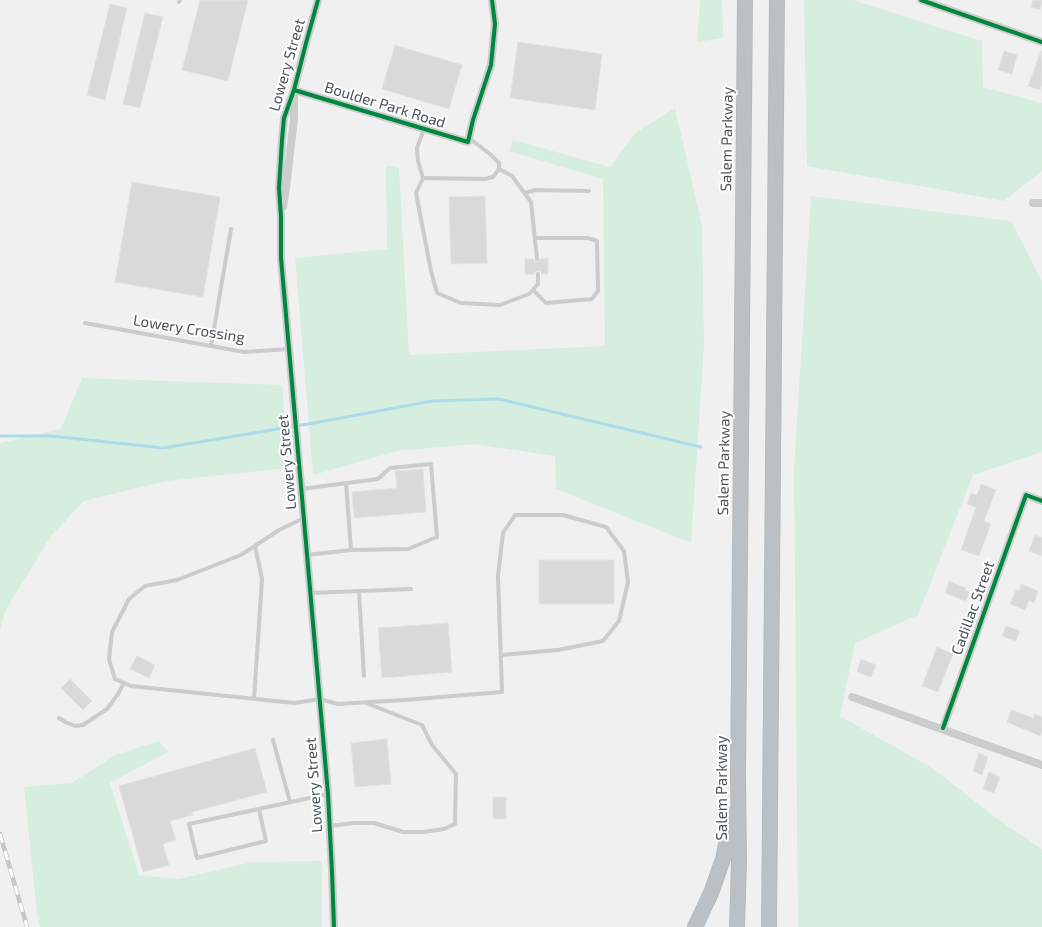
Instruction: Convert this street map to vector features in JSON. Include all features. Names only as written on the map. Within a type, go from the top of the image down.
[{"type":"highway","name":"Salem Parkway","points":[[737,927],[739,863],[738,775],[745,0]]},
{"type":"highway","points":[[769,927],[777,0]]},
{"type":"highway","points":[[695,927],[711,893],[723,859],[738,775]]},
{"type":"street","name":"Lowery Street","points":[[318,0],[294,90],[294,119],[286,188],[281,216],[281,258],[328,794],[334,927]]},
{"type":"street","points":[[468,140],[491,65],[495,24],[492,0]]},
{"type":"street","points":[[921,0],[1042,42]]},
{"type":"street","name":"Boulder Park Road","points":[[294,90],[424,129],[468,140]]},
{"type":"street","points":[[1032,203],[1042,203]]},
{"type":"street","name":"Cadillac Street","points":[[943,728],[1026,495],[1042,501]]},
{"type":"street","points":[[852,697],[1042,764]]},
{"type":"lane","points":[[424,129],[417,148],[418,161],[423,178],[416,193],[431,271],[437,293],[461,303],[500,304],[529,294],[538,284],[538,274]]},
{"type":"lane","points":[[423,178],[485,179],[493,177],[498,169],[499,163],[491,154],[468,140]]},
{"type":"lane","points":[[498,169],[512,176],[531,202],[537,259]]},
{"type":"lane","points":[[525,193],[535,190],[589,191]]},
{"type":"lane","points":[[211,346],[231,229]]},
{"type":"lane","points":[[533,290],[546,303],[592,299],[598,291],[597,241],[588,238],[535,238]]},
{"type":"lane","name":"Lowery Crossing","points":[[85,323],[244,352],[289,349]]},
{"type":"lane","points":[[301,489],[378,479],[390,468],[431,464],[436,537],[408,549],[351,550],[307,555]]},
{"type":"lane","points":[[346,483],[351,550]]},
{"type":"lane","points":[[304,518],[279,530],[241,555],[177,580],[145,586],[129,599],[112,632],[109,659],[115,680],[131,686],[294,703],[320,699],[338,704],[502,692],[498,576],[503,533],[515,515],[563,515],[606,527],[624,551],[628,582],[619,621],[603,641],[558,650],[501,655]]},
{"type":"lane","points":[[254,699],[262,579],[255,546]]},
{"type":"lane","points":[[310,593],[411,589]]},
{"type":"lane","points":[[359,591],[364,676]]},
{"type":"lane","points":[[59,718],[74,726],[83,725],[107,709],[124,683]]},
{"type":"lane","points":[[330,826],[354,823],[374,823],[403,832],[423,832],[444,830],[454,824],[456,774],[432,745],[422,725],[364,702]]},
{"type":"lane","points":[[273,740],[290,802]]},
{"type":"lane","points":[[259,809],[266,841],[197,858],[188,824],[328,794]]},
{"type":"green space","points":[[700,0],[722,0],[723,38],[697,42]]},
{"type":"green space","points":[[804,0],[853,0],[982,41],[983,87],[1042,103],[1042,171],[1004,201],[807,166]]},
{"type":"green space","points":[[675,108],[702,225],[704,345],[691,543],[556,489],[555,456],[474,444],[397,451],[313,475],[295,258],[387,249],[386,166],[399,168],[409,355],[605,346],[603,179],[509,151],[513,140],[610,167],[635,133]]},
{"type":"green space","points":[[811,196],[1011,221],[1042,281],[1042,452],[973,475],[918,615],[855,643],[840,716],[932,768],[999,820],[1042,849],[1042,927],[798,927],[794,469]]},
{"type":"green space","points":[[82,378],[282,385],[289,468],[166,481],[84,501],[51,536],[5,611],[0,630],[0,443],[61,429]]},
{"type":"green space","points":[[159,741],[168,752],[110,783],[139,875],[179,879],[252,862],[322,861],[322,927],[40,927],[37,913],[24,787],[72,783],[115,755]]},
{"type":"building","points":[[200,0],[248,0],[228,81],[182,70]]},
{"type":"building","points":[[1033,0],[1042,0],[1040,10],[1031,7]]},
{"type":"building","points":[[110,4],[127,8],[105,100],[87,95]]},
{"type":"building","points":[[145,13],[163,17],[140,108],[123,104]]},
{"type":"building","points":[[518,42],[602,54],[595,110],[510,98]]},
{"type":"building","points":[[395,45],[462,65],[449,109],[382,89]]},
{"type":"building","points":[[1004,51],[1017,55],[1012,74],[998,70]]},
{"type":"building","points":[[1041,51],[1042,84],[1040,90],[1028,86]]},
{"type":"building","points":[[132,182],[220,197],[203,297],[115,282]]},
{"type":"building","points":[[485,196],[487,263],[451,264],[449,197]]},
{"type":"building","points":[[548,258],[548,274],[542,274],[538,271],[534,274],[525,275],[525,259],[533,259],[534,261],[539,262],[540,259]]},
{"type":"building","points":[[423,469],[426,512],[354,518],[352,492],[397,488],[395,471]]},
{"type":"building","points":[[981,484],[996,490],[984,521],[991,524],[979,556],[961,550],[976,507],[967,504],[971,493],[977,495]]},
{"type":"building","points":[[1035,535],[1042,538],[1042,556],[1029,551]]},
{"type":"building","points":[[539,560],[614,560],[614,604],[539,604]]},
{"type":"building","points":[[949,581],[966,588],[965,590],[969,592],[966,601],[945,593]]},
{"type":"building","points":[[1021,584],[1038,591],[1034,603],[1029,600],[1025,610],[1010,604],[1016,590],[1019,591]]},
{"type":"building","points":[[448,623],[452,672],[382,678],[378,628]]},
{"type":"building","points":[[1006,626],[1020,631],[1016,641],[1002,636]]},
{"type":"building","points":[[937,647],[953,654],[938,692],[922,686]]},
{"type":"building","points":[[137,656],[155,665],[149,678],[130,669]]},
{"type":"building","points":[[861,659],[876,665],[871,677],[857,672]]},
{"type":"building","points":[[70,679],[92,701],[83,710],[61,688]]},
{"type":"building","points":[[1011,710],[1033,718],[1035,714],[1042,717],[1042,731],[1040,736],[1007,722]]},
{"type":"building","points":[[387,739],[391,784],[355,787],[351,743]]},
{"type":"building","points":[[255,748],[267,792],[192,812],[193,815],[170,821],[176,840],[163,844],[169,865],[143,872],[119,786]]},
{"type":"building","points":[[979,753],[988,757],[982,775],[973,771]]},
{"type":"building","points":[[989,772],[1000,777],[994,793],[983,789]]},
{"type":"building","points":[[493,797],[506,797],[506,819],[493,819]]},
{"type":"waterway","points":[[0,436],[51,436],[163,448],[314,423],[432,401],[499,399],[701,447]]},
{"type":"railway","points":[[0,834],[27,927]]},
{"type":"cycle path","points":[[318,0],[294,90],[284,118],[279,188],[281,258],[328,794],[334,927]]},
{"type":"cycle path","points":[[294,90],[468,142],[473,120],[491,65],[495,24],[492,0]]},
{"type":"cycle path","points":[[921,0],[1042,42]]},
{"type":"cycle path","points":[[943,728],[1026,495],[1042,501]]}]
